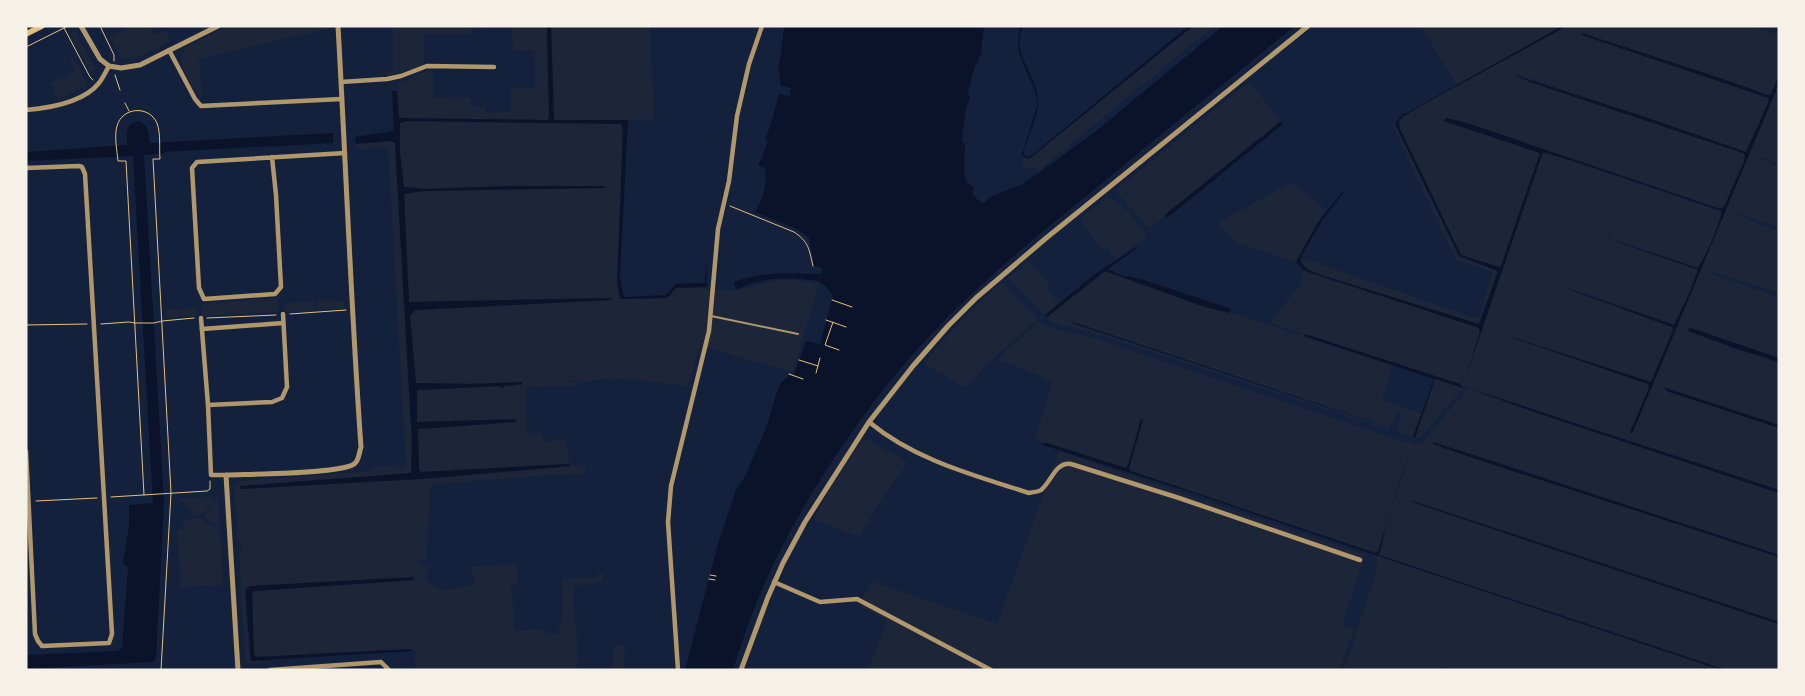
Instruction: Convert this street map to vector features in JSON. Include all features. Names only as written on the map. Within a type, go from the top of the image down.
[{"type":"main road","points":[[26,34],[42,26]]},
{"type":"street","points":[[81,26],[100,59],[109,66],[130,68],[218,26]]},
{"type":"street","points":[[201,318],[211,475],[331,470],[353,465],[358,460],[361,447],[352,310],[346,153],[338,26]]},
{"type":"street","points":[[678,670],[668,511],[671,486],[709,331],[717,234],[729,181],[737,116],[748,64],[762,26]]},
{"type":"street","points":[[741,670],[774,582],[804,522],[869,422],[913,366],[948,326],[976,298],[1045,239],[1308,26]]},
{"type":"street","points":[[169,50],[200,106],[342,99]]},
{"type":"street","points":[[26,110],[60,106],[89,92],[98,84],[109,66]]},
{"type":"street","points":[[341,82],[387,79],[427,66],[494,67]]},
{"type":"street","points":[[272,157],[281,287],[275,294],[204,299],[199,288],[192,168],[195,164],[197,162],[272,157],[346,153]]},
{"type":"street","points":[[26,168],[82,167],[85,174],[112,634],[109,642],[42,646],[38,641],[27,499],[26,451]]},
{"type":"street","points":[[208,405],[272,402],[282,398],[287,387],[283,314]]},
{"type":"street","points":[[202,329],[283,323]]},
{"type":"street","points":[[869,422],[903,446],[918,454],[1028,493],[1040,490],[1059,467],[1071,464],[1179,498],[1360,560]]},
{"type":"street","points":[[226,475],[238,670]]},
{"type":"street","points":[[774,582],[820,602],[856,599],[991,670]]},
{"type":"street","points":[[270,670],[381,662],[389,670]]},
{"type":"lane","points":[[711,316],[798,334]]},
{"type":"path","points":[[26,47],[68,26]]},
{"type":"path","points":[[100,26],[114,55]]},
{"type":"path","points":[[64,28],[90,78],[98,84]]},
{"type":"path","points":[[115,80],[120,90]]},
{"type":"path","points":[[125,103],[129,112]]},
{"type":"path","points":[[144,495],[126,160],[118,162],[117,145],[117,125],[120,120],[129,112],[142,111],[153,118],[157,125],[160,154],[160,159],[153,159],[171,493],[161,670]]},
{"type":"path","points":[[724,204],[794,232],[803,238],[809,248],[812,266]]},
{"type":"path","points":[[832,300],[852,308]]},
{"type":"path","points":[[26,325],[129,322],[143,324],[201,318],[352,310]]},
{"type":"path","points":[[826,320],[846,328]]},
{"type":"path","points":[[833,322],[825,345],[839,350]]},
{"type":"path","points":[[816,373],[820,358]]},
{"type":"path","points":[[799,360],[818,366]]},
{"type":"path","points":[[789,374],[803,379]]},
{"type":"path","points":[[27,499],[34,501],[208,491],[210,489],[211,475]]},
{"type":"path","points":[[710,575],[716,576]]},
{"type":"path","points":[[709,579],[715,580]]},
{"type":"shaded area","points":[[131,26],[150,26],[154,35],[165,30],[170,41],[138,57],[122,58],[110,37]]},
{"type":"shaded area","points":[[228,26],[330,26],[331,28],[199,59],[202,98],[186,74],[181,59],[182,55],[185,48]]},
{"type":"shaded area","points":[[393,26],[486,26],[486,29],[472,28],[471,34],[424,34],[424,65],[386,76],[385,70],[393,72]]},
{"type":"shaded area","points":[[512,26],[547,26],[549,119],[399,118],[397,84],[433,70],[433,97],[471,98],[471,107],[485,106],[485,113],[511,112],[511,87],[535,88],[535,51],[513,50]]},
{"type":"shaded area","points":[[547,26],[551,26],[554,120],[628,120],[620,277],[624,297],[666,295],[676,284],[705,283],[706,259],[707,287],[676,288],[667,298],[620,299],[617,283],[623,128],[621,124],[407,121],[400,123],[400,153],[404,187],[425,189],[512,186],[604,186],[605,188],[424,191],[404,194],[409,302],[612,298],[611,300],[415,310],[410,316],[416,383],[522,382],[522,384],[502,388],[500,386],[417,390],[417,422],[515,419],[516,422],[418,429],[419,470],[421,472],[569,464],[570,466],[421,479],[241,489],[240,486],[411,473],[412,443],[395,143],[390,141],[356,144],[355,137],[394,131],[392,91],[397,91],[399,118],[547,120],[549,118]]},
{"type":"shaded area","points":[[551,26],[650,26],[654,120],[554,120]]},
{"type":"shaded area","points":[[784,26],[984,26],[981,53],[974,69],[968,92],[970,99],[966,107],[962,140],[965,144],[964,174],[967,182],[973,187],[973,195],[981,203],[990,197],[1022,184],[1095,132],[1223,26],[1295,26],[1038,235],[956,309],[931,335],[883,390],[835,456],[806,503],[792,527],[763,587],[733,670],[685,670],[718,544],[736,490],[745,476],[767,426],[781,383],[795,372],[806,341],[820,344],[833,296],[827,288],[814,280],[771,279],[753,283],[736,290],[734,284],[736,281],[769,274],[822,274],[822,268],[814,266],[809,238],[799,230],[755,212],[763,196],[766,180],[765,168],[758,166],[768,141],[765,138],[779,94],[789,96],[791,88],[781,86],[778,68]]},
{"type":"shaded area","points":[[1021,26],[1023,26],[1020,36],[1022,55],[1034,82],[1038,101],[1035,119],[1024,151],[1024,155],[1028,157],[1185,29],[1193,26],[1029,159],[1023,157],[1022,154],[1037,106],[1037,99],[1018,45]]},
{"type":"shaded area","points":[[1193,26],[1214,26],[1043,167],[1044,169],[1039,172],[1032,166],[1028,170],[1024,166],[1023,157],[1033,156]]},
{"type":"shaded area","points":[[1420,26],[1562,26],[1457,85]]},
{"type":"shaded area","points":[[1562,26],[1567,26],[1424,104],[1399,121],[1400,129],[1461,255],[1501,266],[1540,153],[1444,121],[1446,118],[1467,123],[1720,209],[1724,207],[1744,161],[1745,155],[1743,153],[1514,75],[1746,152],[1769,98],[1582,35],[1581,33],[1767,95],[1771,95],[1779,76],[1779,83],[1632,434],[1630,432],[1649,388],[1648,384],[1493,331],[1651,382],[1673,330],[1672,327],[1561,286],[1674,325],[1698,270],[1598,235],[1697,268],[1712,241],[1722,211],[1543,152],[1466,376],[1480,332],[1479,328],[1303,270],[1296,262],[1318,222],[1344,190],[1321,222],[1301,257],[1300,261],[1307,269],[1479,324],[1498,271],[1459,256],[1395,124],[1403,113],[1405,114]]},
{"type":"shaded area","points":[[1567,26],[1750,26],[1779,35],[1779,76],[1770,95],[1582,33],[1582,35],[1768,98],[1768,103],[1746,152],[1516,74],[1514,76],[1743,153],[1745,155],[1744,161],[1724,207],[1723,209],[1717,208],[1467,123],[1446,118],[1444,121],[1540,153],[1501,266],[1461,255],[1400,129],[1399,121],[1424,104]]},
{"type":"shaded area","points":[[74,29],[95,69],[90,72],[69,32]]},
{"type":"shaded area","points":[[72,55],[87,83],[85,86],[58,100],[50,83],[76,70],[69,57]]},
{"type":"shaded area","points":[[1249,82],[1282,122],[1151,227],[1147,226],[1118,194],[1118,188]]},
{"type":"shaded area","points":[[1779,83],[1779,164],[1758,156],[1758,158],[1779,167],[1779,227],[1734,212],[1779,231],[1779,293],[1710,271],[1709,273],[1779,297],[1779,358],[1691,328],[1688,331],[1779,362],[1779,425],[1665,388],[1779,428],[1779,490],[1470,390],[1779,493],[1779,555],[1503,464],[1432,443],[1779,557],[1779,622],[1526,538],[1407,501],[1779,624],[1779,670],[1726,670],[1379,555],[1387,523],[1413,446],[1403,470],[1378,551],[1373,553],[1131,471],[1129,468],[1141,427],[1141,420],[1128,467],[1124,469],[1035,439],[1053,381],[997,359],[1039,322],[1053,329],[1095,338],[1402,441],[1416,444],[1422,443],[1469,387],[1465,386],[1420,438],[1415,438],[1420,422],[1413,437],[1399,432],[1401,413],[1397,413],[1389,428],[1383,428],[1104,336],[1055,323],[1046,318],[1105,271],[1202,306],[1239,315],[1300,335],[1301,333],[1271,323],[1274,316],[1300,286],[1303,270],[1477,326],[1480,332],[1466,376],[1536,170],[1544,152],[1722,212],[1712,241],[1697,268],[1599,234],[1698,270],[1674,325],[1562,286],[1672,327],[1673,330],[1651,382],[1493,331],[1648,384],[1649,388],[1631,432],[1632,434]],"holes":[[[1076,323],[1386,426],[1072,324]],[[1305,334],[1460,384],[1463,387],[1435,379],[1420,422],[1422,414],[1382,400],[1393,365],[1304,337]]]},
{"type":"shaded area","points":[[138,121],[147,127],[150,143],[333,133],[333,143],[164,152],[144,155],[164,501],[156,659],[153,662],[26,669],[26,655],[118,651],[122,648],[128,567],[123,563],[129,526],[129,505],[153,503],[133,156],[26,161],[26,152],[127,145],[129,127]]},
{"type":"shaded area","points":[[407,121],[619,123],[622,125],[622,186],[617,283],[620,299],[667,298],[676,288],[739,290],[771,281],[794,280],[819,284],[793,372],[700,346],[688,386],[625,379],[553,382],[580,382],[579,385],[526,387],[527,434],[542,433],[543,441],[567,440],[569,464],[421,472],[419,470],[417,429],[516,422],[515,419],[417,422],[417,390],[500,386],[502,388],[522,384],[416,383],[410,316],[415,310],[612,300],[611,298],[409,302],[404,193],[424,191],[605,188],[604,186],[512,186],[425,189],[404,187],[399,123]]},
{"type":"shaded area","points":[[1281,121],[1283,124],[1167,218],[1165,215]]},
{"type":"shaded area","points":[[1391,122],[1395,124],[1459,256],[1498,271],[1479,324],[1321,275],[1307,269],[1301,263],[1303,258],[1475,318],[1479,317],[1493,272],[1456,260]]},
{"type":"shaded area","points":[[390,141],[395,143],[412,443],[411,473],[241,486],[241,489],[421,479],[585,465],[586,473],[434,484],[430,486],[427,559],[419,560],[420,566],[429,566],[426,580],[442,591],[476,584],[469,566],[517,564],[517,583],[511,583],[515,630],[545,629],[546,635],[560,633],[559,625],[562,624],[563,578],[597,578],[598,573],[604,574],[602,582],[573,586],[577,670],[415,670],[415,651],[412,651],[412,649],[257,657],[254,655],[252,592],[254,591],[414,580],[248,588],[245,590],[249,655],[251,661],[259,661],[259,665],[247,664],[245,660],[239,551],[242,551],[241,540],[238,540],[234,487],[240,481],[373,471],[374,467],[406,465],[388,147],[355,149],[353,146],[356,144]]},
{"type":"shaded area","points":[[1291,182],[1326,209],[1296,262],[1237,243],[1219,225],[1220,222]]},
{"type":"shaded area","points":[[1107,197],[1123,207],[1146,234],[1145,237],[1116,259],[1107,248],[1102,251],[1080,220]]},
{"type":"shaded area","points":[[1135,248],[1108,269],[1121,275],[1141,279],[1231,309],[1229,313],[1202,306],[1105,271],[1046,318],[1045,315],[1096,273]]},
{"type":"shaded area","points":[[1027,262],[1030,262],[1050,285],[1046,288],[1059,303],[1045,316],[1009,278]]},
{"type":"shaded area","points":[[1003,283],[1037,317],[1037,320],[990,361],[967,387],[962,386],[925,364],[925,361],[964,317],[998,285]]},
{"type":"shaded area","points":[[278,298],[279,312],[202,316],[201,304]]},
{"type":"shaded area","points":[[344,300],[344,309],[317,310],[317,301]]},
{"type":"shaded area","points":[[314,302],[315,311],[285,312],[285,303]]},
{"type":"shaded area","points":[[196,308],[198,316],[165,318],[165,310]]},
{"type":"shaded area","points":[[1070,322],[1076,323],[1387,427]]},
{"type":"shaded area","points":[[1691,328],[1779,358],[1779,362],[1688,331]]},
{"type":"shaded area","points":[[1305,334],[1460,384],[1463,388],[1435,379],[1415,438],[1413,437],[1434,379],[1304,336]]},
{"type":"shaded area","points":[[1664,388],[1779,425],[1779,428],[1669,392]]},
{"type":"shaded area","points":[[1471,389],[1779,490],[1779,493],[1534,412]]},
{"type":"shaded area","points":[[1141,419],[1143,420],[1129,468],[1131,471],[1375,553],[1378,551],[1387,524],[1379,555],[1726,670],[1721,670],[1193,493],[1043,445],[1047,443],[1126,468]]},
{"type":"shaded area","points":[[862,440],[868,440],[905,460],[907,463],[878,504],[859,537],[813,519],[842,469]]},
{"type":"shaded area","points":[[1433,442],[1779,555],[1779,557],[1473,458],[1433,444]]},
{"type":"shaded area","points":[[1059,451],[1365,555],[1342,625],[1354,629],[1340,670],[868,670],[887,621],[860,606],[871,581],[997,624]]},
{"type":"shaded area","points":[[214,497],[211,505],[201,516],[193,515],[192,511],[179,499]]},
{"type":"shaded area","points":[[216,498],[218,498],[223,585],[181,588],[177,530],[184,529],[183,522],[196,518],[204,520],[210,526],[219,528],[204,517]]},
{"type":"shaded area","points":[[1407,499],[1779,622],[1779,624],[1418,504]]},
{"type":"shaded area","points":[[1377,555],[1721,670],[1455,670],[1443,666],[1442,670],[1344,670],[1376,573]]},
{"type":"shaded area","points":[[414,577],[414,580],[255,591],[252,593],[254,655],[257,657],[412,649],[412,651],[251,661],[245,590],[250,586]]},
{"type":"shaded area","points":[[614,645],[625,645],[623,670],[612,670]]}]
